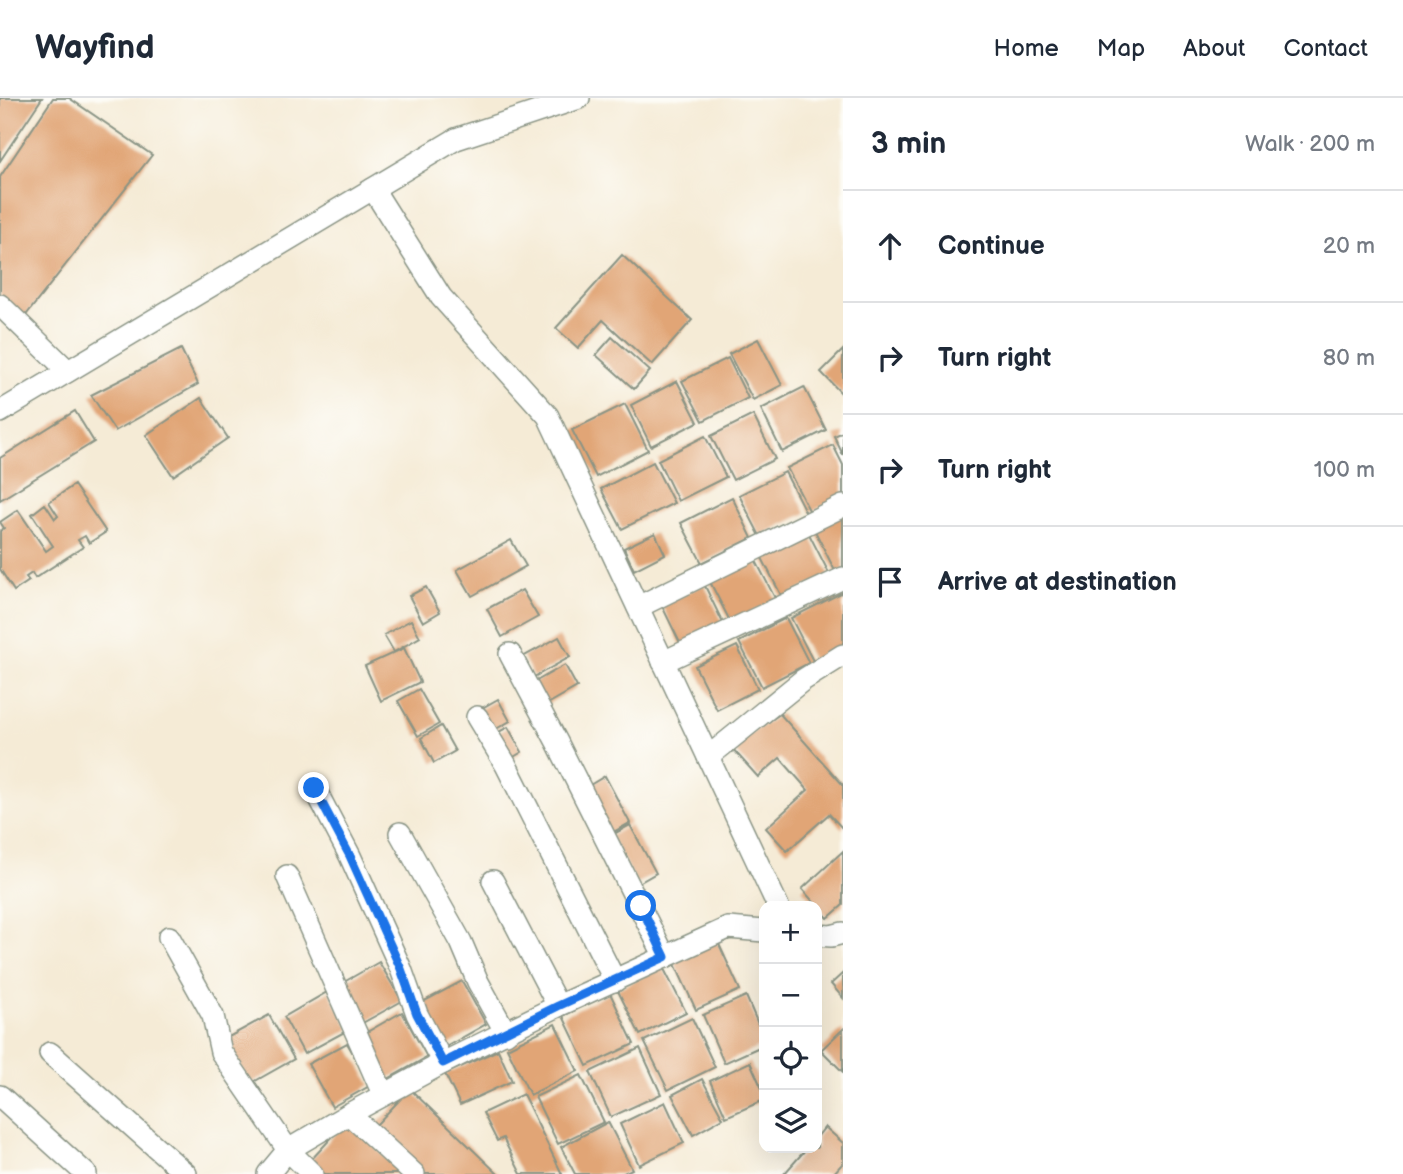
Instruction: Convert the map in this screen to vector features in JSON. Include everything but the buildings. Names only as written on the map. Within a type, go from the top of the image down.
[{"type":"street","points":[[0,412],[456,139],[579,98]]},
{"type":"street","points":[[373,189],[440,297],[548,416],[776,901]]},
{"type":"street","points":[[0,305],[68,371]]},
{"type":"street","points":[[638,607],[843,506]]},
{"type":"street","points":[[663,662],[843,578]]},
{"type":"street","points":[[510,654],[558,742],[665,957]]},
{"type":"street","points":[[708,757],[803,680],[843,656]]},
{"type":"street","points":[[477,717],[506,765],[615,981]]},
{"type":"street","points":[[314,788],[350,856],[417,1014],[443,1063]]},
{"type":"street","points":[[400,833],[461,942],[478,982],[506,1033]]},
{"type":"street","points":[[287,876],[383,1094]]},
{"type":"street","points":[[493,881],[558,1006]]},
{"type":"street","points":[[268,1174],[288,1150],[383,1094],[443,1063],[558,1006],[728,928],[759,931]]},
{"type":"street","points":[[822,935],[843,933]]},
{"type":"street","points":[[169,937],[213,1016],[221,1052],[288,1150],[312,1174]]},
{"type":"street","points":[[50,1052],[186,1174]]},
{"type":"street","points":[[0,1096],[86,1174]]},
{"type":"street","points":[[349,1114],[414,1174]]},
{"type":"route","points":[[314,788],[350,856],[401,969],[417,1014],[443,1063],[665,957],[641,906]]}]
